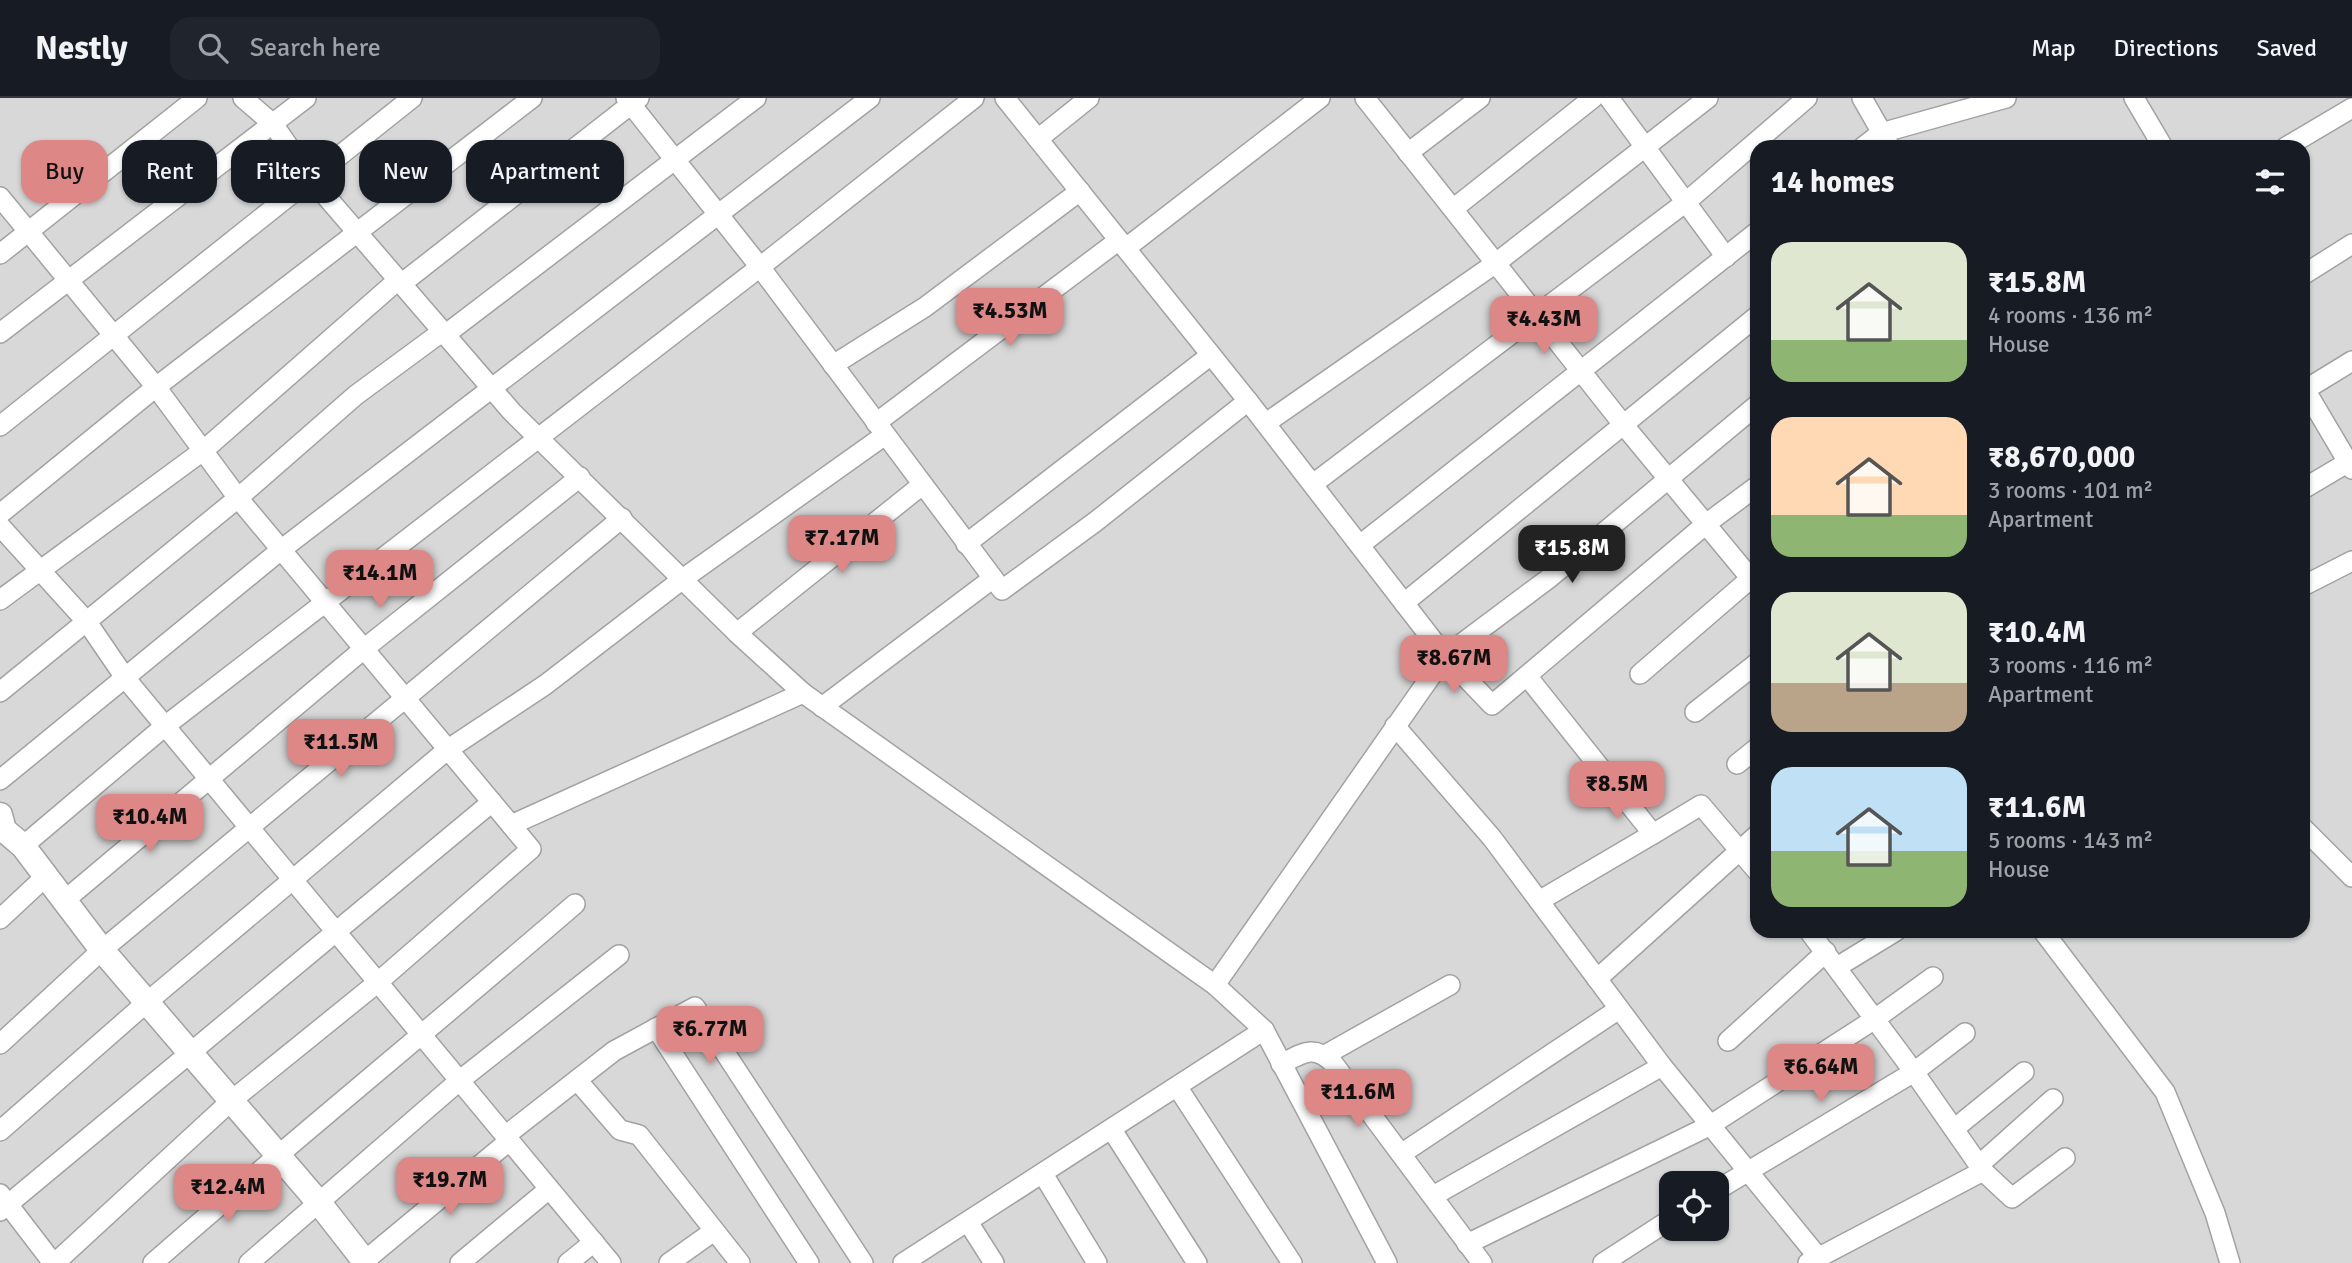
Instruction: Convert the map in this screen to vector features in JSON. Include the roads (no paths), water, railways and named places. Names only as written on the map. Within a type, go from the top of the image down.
[{"type":"street","points":[[0,254],[197,98]]},
{"type":"street","points":[[243,98],[273,124],[284,140]]},
{"type":"street","points":[[0,333],[306,98]]},
{"type":"street","points":[[345,153],[412,98]]},
{"type":"street","points":[[0,514],[156,387],[532,98]]},
{"type":"street","points":[[0,692],[238,498],[356,395],[443,331],[450,331],[756,98]]},
{"type":"street","points":[[0,780],[282,550],[870,98]]},
{"type":"street","points":[[863,1263],[695,1007],[614,1051],[507,1138],[364,1262],[320,1204],[146,1003],[7,831],[165,726],[540,438],[974,98]]},
{"type":"street","points":[[1005,98],[1248,401],[1445,656],[1492,705],[1706,524],[1750,491]]},
{"type":"street","points":[[1038,139],[1089,98]]},
{"type":"street","points":[[0,1131],[146,1003],[447,750],[545,685],[1123,244],[1320,98]]},
{"type":"street","points":[[1365,98],[1622,423],[1750,573]]},
{"type":"street","points":[[1408,153],[1480,98]]},
{"type":"street","points":[[1453,209],[1593,98]]},
{"type":"street","points":[[1609,98],[1726,257]]},
{"type":"street","points":[[1266,424],[1496,263],[1708,98]]},
{"type":"street","points":[[1758,140],[1807,98]]},
{"type":"street","points":[[1862,98],[1885,140],[2006,98]]},
{"type":"street","points":[[2134,98],[2159,140]]},
{"type":"street","points":[[0,600],[204,450],[400,282],[632,100],[1002,590],[1095,522],[1248,401]]},
{"type":"street","points":[[2298,140],[2352,108]]},
{"type":"street","points":[[1312,484],[1686,202],[1750,147]]},
{"type":"street","points":[[833,365],[925,307],[1080,191]]},
{"type":"street","points":[[0,197],[156,387],[238,498],[407,698],[531,849],[377,983],[231,1101],[54,1263],[3,1203],[191,1054],[333,931],[492,802]]},
{"type":"street","points":[[0,426],[282,203]]},
{"type":"street","points":[[332,203],[493,390],[737,633],[803,693],[1215,985],[1264,1030],[1387,1263]]},
{"type":"street","points":[[1360,545],[1582,373],[1750,238]]},
{"type":"street","points":[[2310,271],[2352,244]]},
{"type":"street","points":[[1404,603],[1750,322]]},
{"type":"street","points":[[965,544],[1211,355]]},
{"type":"street","points":[[2310,386],[2352,361]]},
{"type":"street","points":[[2310,399],[2351,464],[2310,485]]},
{"type":"street","points":[[1215,985],[1445,656],[1548,579],[1750,411]]},
{"type":"street","points":[[65,900],[365,648],[580,477]]},
{"type":"street","points":[[737,633],[922,485]]},
{"type":"street","points":[[0,1044],[102,950],[622,518]]},
{"type":"street","points":[[0,526],[41,568],[87,622],[126,678],[165,726],[295,879],[333,931],[424,1035],[459,1081],[611,1263]]},
{"type":"street","points":[[2310,582],[2352,561]]},
{"type":"street","points":[[822,707],[992,579]]},
{"type":"street","points":[[1640,674],[1750,583]]},
{"type":"street","points":[[1695,712],[1750,669]]},
{"type":"street","points":[[1527,676],[1653,834]]},
{"type":"street","points":[[511,825],[803,693]]},
{"type":"street","points":[[1395,726],[1492,838],[1662,1066],[1747,1171],[1813,1260],[1981,1168],[2053,1099]]},
{"type":"street","points":[[1737,764],[1750,754]]},
{"type":"street","points":[[1539,901],[1701,805],[1750,863]]},
{"type":"street","points":[[2310,835],[2352,877]]},
{"type":"street","points":[[1597,979],[1750,841]]},
{"type":"street","points":[[0,919],[44,878]]},
{"type":"street","points":[[153,1263],[276,1155],[424,1035],[575,904]]},
{"type":"street","points":[[1815,938],[1981,1168],[2012,1198],[2065,1158]]},
{"type":"street","points":[[1728,1041],[1832,960],[1881,938]]},
{"type":"street","points":[[2048,938],[2165,1092],[2215,1213],[2230,1263]]},
{"type":"street","points":[[249,1263],[459,1081],[618,955]]},
{"type":"street","points":[[1467,1244],[1709,1126],[1875,1019],[1933,978]]},
{"type":"street","points":[[1325,1055],[1450,985]]},
{"type":"street","points":[[1401,1154],[1619,1009]]},
{"type":"street","points":[[656,1028],[809,1263]]},
{"type":"street","points":[[903,1263],[1264,1030]]},
{"type":"street","points":[[1729,1182],[1914,1072],[1965,1033]]},
{"type":"street","points":[[1281,1064],[1309,1049],[1325,1055],[1482,1263]]},
{"type":"street","points":[[1433,1196],[1662,1066]]},
{"type":"street","points":[[1954,1129],[2024,1072]]},
{"type":"street","points":[[577,1080],[620,1130],[639,1135],[740,1263]]},
{"type":"street","points":[[1178,1088],[1292,1263]]},
{"type":"street","points":[[1112,1130],[1197,1263]]},
{"type":"street","points":[[1042,1174],[1097,1263]]},
{"type":"street","points":[[460,1263],[549,1189]]},
{"type":"street","points":[[968,1222],[995,1263]]},
{"type":"street","points":[[1603,1263],[1659,1227]]},
{"type":"street","points":[[669,1263],[714,1230]]},
{"type":"street","points":[[568,1263],[594,1242]]}]
